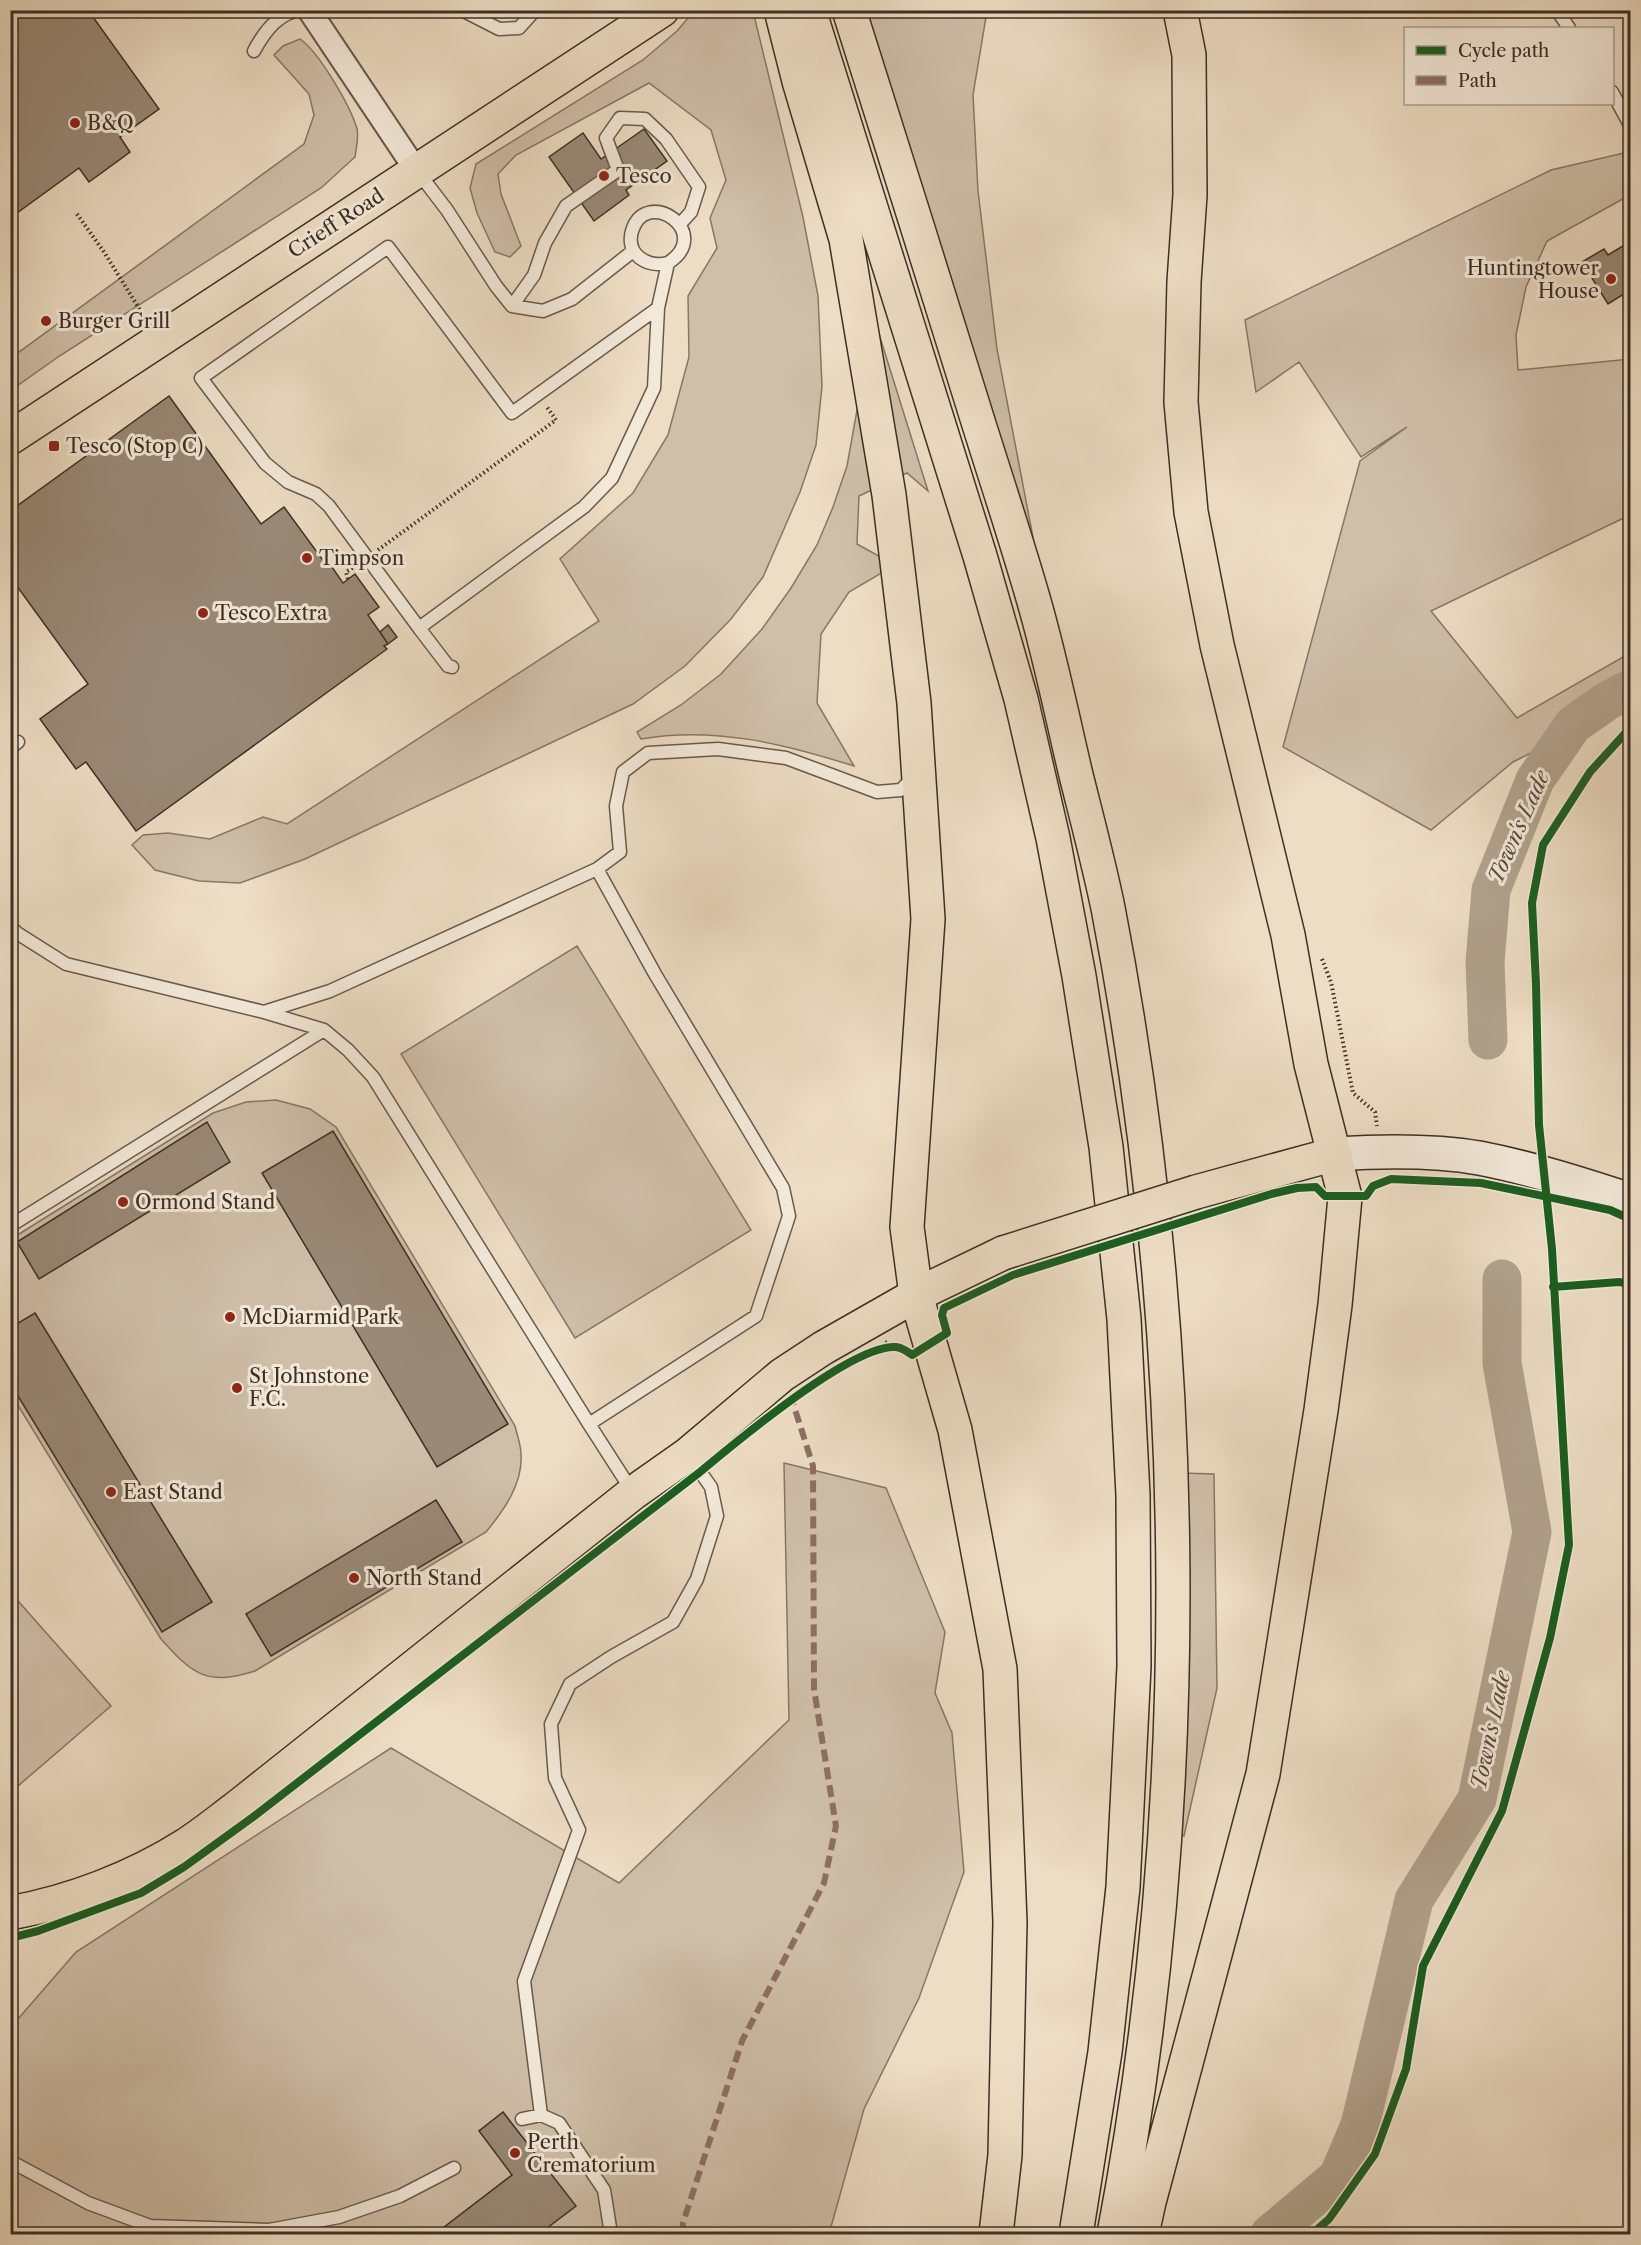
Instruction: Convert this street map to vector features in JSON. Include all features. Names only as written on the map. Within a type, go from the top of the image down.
[{"type":"main road","name":"Crieff Road","points":[[10,438],[662,10]]},
{"type":"main road","points":[[781,10],[799,81],[846,240],[889,495],[914,703],[928,919],[907,1227],[916,1295],[955,1430],[1000,1669],[1011,1922],[1005,2155],[996,2235]]},
{"type":"main road","points":[[809,10],[976,545],[1021,699],[1053,838],[1079,976],[1106,1147],[1124,1319],[1133,1495],[1134,1666],[1123,1887],[1105,2052],[1076,2235]]},
{"type":"main road","points":[[849,10],[1034,600],[1107,904],[1147,1160],[1161,1316],[1172,1483],[1172,1680],[1168,1795],[1149,2008],[1125,2177],[1114,2235]]},
{"type":"main road","points":[[1142,2235],[1263,1774],[1319,1421],[1335,1305],[1345,1197],[1311,1064],[1288,935],[1216,645],[1191,512],[1181,402],[1184,282],[1190,195],[1189,55],[1180,10]]},
{"type":"main road","points":[[10,1913],[37,1908],[96,1888],[139,1870],[186,1845],[235,1809],[633,1493],[687,1455],[782,1375],[823,1348],[916,1295],[1003,1253],[1196,1192],[1335,1154],[1381,1151],[1477,1158],[1562,1178],[1630,1200]]},
{"type":"street","points":[[309,10],[416,170]]},
{"type":"lane","points":[[254,51],[279,18],[302,10]]},
{"type":"lane","points":[[462,10],[499,29],[519,28],[535,10]]},
{"type":"lane","points":[[1557,10],[1568,27]]},
{"type":"lane","points":[[1614,96],[1630,124]]},
{"type":"lane","points":[[512,306],[534,275],[545,243],[566,206],[618,170],[606,138],[620,118],[645,119],[666,139],[699,187],[691,212],[680,224]]},
{"type":"lane","points":[[416,170],[447,210],[496,286],[512,306],[543,311],[572,299],[633,251]]},
{"type":"lane","points":[[656,212],[668,214],[680,224],[684,237],[683,246],[675,259],[668,263],[653,265],[641,260],[633,251],[631,235],[634,226],[644,216],[656,212]]},
{"type":"lane","points":[[452,667],[448,666],[329,506],[316,494],[288,482],[265,463],[201,378],[388,247],[512,413],[658,308]]},
{"type":"lane","points":[[419,628],[584,507],[612,478],[654,388],[658,308],[668,263]]},
{"type":"lane","points":[[264,1012],[330,991],[597,868],[620,852],[616,806],[623,772],[648,753],[717,749],[786,758],[877,792],[901,790],[919,770]]},
{"type":"lane","points":[[589,1424],[756,1316],[789,1216],[783,1188],[654,974],[597,868]]},
{"type":"lane","points":[[10,926],[16,933],[66,964],[264,1012],[324,1030],[348,1050],[373,1077],[633,1493]]},
{"type":"lane","points":[[10,1226],[324,1030]]},
{"type":"lane","points":[[541,2115],[524,1981],[579,1830],[555,1778],[551,1724],[570,1684],[611,1657],[673,1622],[697,1580],[717,1516],[711,1487],[687,1455]]},
{"type":"lane","points":[[522,2119],[541,2115],[559,2123],[604,2190],[610,2235]]},
{"type":"lane","points":[[10,2161],[88,2203],[173,2235]]},
{"type":"lane","points":[[150,2226],[269,2230],[339,2217],[400,2196],[454,2168]]},
{"type":"path","points":[[77,214],[159,339]]},
{"type":"path","points":[[348,579],[346,572],[556,420],[538,394]]},
{"type":"path","points":[[1319,952],[1331,982],[1353,1094],[1375,1112],[1381,1151]]},
{"type":"path","points":[[876,1350],[895,1347],[912,1355],[930,1345]]},
{"type":"shaded area","points":[[694,11],[753,11],[803,217],[818,296],[822,386],[816,445],[800,492],[763,577],[731,619],[685,666],[633,704],[305,859],[240,883],[199,881],[155,870],[132,845],[143,835],[168,833],[210,839],[263,817],[287,824],[599,621],[560,559],[633,493],[668,435],[689,357],[688,296],[717,248],[710,218],[726,180],[711,130],[649,83],[516,155],[498,174],[501,194],[521,246],[510,257],[495,252],[477,213],[470,188],[476,164],[643,60],[677,31]]},
{"type":"shaded area","points":[[857,11],[987,11],[973,95],[978,191],[997,349],[1057,663]]},
{"type":"shaded area","points":[[300,39],[325,67],[354,119],[358,132],[355,157],[321,188],[61,355],[11,390],[11,358],[304,144],[314,115],[309,94],[274,55],[283,46]]},
{"type":"shaded area","points":[[812,119],[928,491],[907,473],[859,496],[857,544],[895,565],[849,592],[821,634],[817,703],[854,766],[776,744],[749,739],[695,735],[641,739],[637,732],[681,705],[721,674],[762,629],[791,588],[817,545],[847,466],[859,399]]},
{"type":"shaded area","points":[[1628,152],[1630,156],[1630,195],[1547,241],[1526,287],[1516,335],[1518,370],[1630,359],[1630,515],[1431,611],[1517,718],[1630,653],[1630,703],[1513,762],[1431,830],[1283,747],[1360,461],[1407,427],[1361,457],[1299,362],[1256,392],[1245,320],[1551,170]]},
{"type":"shaded area","points":[[577,946],[751,1230],[575,1338],[401,1054]]},
{"type":"shaded area","name":"McDiarmid Park","points":[[276,1100],[310,1109],[336,1127],[515,1426],[521,1465],[511,1496],[486,1532],[255,1671],[213,1677],[192,1669],[161,1639],[11,1394],[11,1239],[213,1113],[246,1102]]},
{"type":"shaded area","points":[[784,1463],[886,1488],[945,1632],[935,1693],[952,1733],[964,1872],[919,1998],[864,2109],[829,2234],[11,2234],[11,2027],[76,1952],[391,1748],[619,1883],[789,1720]]},
{"type":"shaded area","points":[[1181,1473],[1214,1474],[1217,1688],[1184,1836],[1172,1828]]},
{"type":"shaded area","points":[[11,1593],[111,1706],[10,1792]]},
{"type":"building","name":"B&Q","points":[[10,10],[88,10],[159,109],[120,137],[130,152],[89,182],[79,168],[10,218]]},
{"type":"building","name":"Tesco","points":[[644,129],[667,161],[626,190],[629,195],[594,221],[549,157],[583,133],[601,159]]},
{"type":"building","name":"Huntingtower House","points":[[1626,244],[1630,251],[1630,309],[1622,295],[1608,304],[1582,262],[1604,249],[1608,255]]},
{"type":"building","name":"Tesco Extra","points":[[169,396],[261,524],[284,507],[322,559],[325,557],[343,583],[355,574],[379,607],[368,615],[388,644],[384,646],[387,649],[136,831],[86,762],[76,769],[40,719],[88,684],[14,582],[10,585],[10,511]]},
{"type":"building","points":[[388,625],[397,637],[388,644],[380,632]]},
{"type":"building","name":"Ormond Stand","points":[[207,1122],[230,1162],[39,1279],[17,1242]]},
{"type":"building","points":[[333,1131],[508,1424],[437,1467],[262,1173]]},
{"type":"building","name":"East Stand","points":[[35,1313],[212,1602],[162,1632],[10,1383],[10,1328]]},
{"type":"building","name":"North Stand","points":[[436,1500],[462,1542],[271,1656],[246,1614]]},
{"type":"building","name":"Perth Crematorium","points":[[503,2112],[576,2206],[539,2234],[435,2234],[512,2175],[479,2131]]},
{"type":"waterway","name":"Town's Lade","points":[[1488,1040],[1485,962],[1491,890],[1535,780],[1573,725],[1607,701],[1630,689]]},
{"type":"waterway","name":"Town's Lade","points":[[1270,2234],[1338,2177],[1360,2125],[1414,1900],[1477,1799],[1532,1532],[1502,1363],[1502,1279]]},
{"type":"marked path","points":[[682,2234],[683,2223],[742,2041],[824,1883],[836,1826],[814,1689],[813,1466],[792,1400]]},
{"type":"cycle path","points":[[1312,2234],[1329,2219],[1375,2154],[1406,2069],[1423,1966],[1502,1811],[1550,1638],[1569,1545],[1552,1249],[1539,1125],[1532,903],[1543,845],[1590,772],[1630,728]]},
{"type":"cycle path","points":[[10,1938],[38,1931],[141,1893],[184,1867],[253,1817],[795,1397],[824,1377],[876,1350],[896,1347],[912,1355],[947,1333],[942,1315],[944,1308],[1013,1275],[1271,1194],[1297,1188],[1316,1187],[1325,1196],[1366,1196],[1373,1186],[1391,1179],[1481,1183],[1610,1210],[1630,1219]]},
{"type":"cycle path","points":[[1553,1287],[1619,1282],[1630,1284]]},
{"type":"place","name":"B&Q","points":[[75,123]]},
{"type":"place","name":"Tesco","points":[[604,176]]},
{"type":"place","name":"Huntingtower House","points":[[1611,279]]},
{"type":"place","name":"Burger Grill","points":[[46,321]]},
{"type":"place","name":"Tesco (Stop C)","points":[[54,446]]},
{"type":"place","name":"Timpson","points":[[307,558]]},
{"type":"place","name":"Tesco Extra","points":[[203,613]]},
{"type":"place","name":"Ormond Stand","points":[[123,1202]]},
{"type":"place","name":"McDiarmid Park","points":[[230,1317]]},
{"type":"place","name":"St Johnstone F.C.","points":[[237,1388]]},
{"type":"place","name":"East Stand","points":[[111,1492]]},
{"type":"place","name":"North Stand","points":[[354,1578]]},
{"type":"place","name":"Perth Crematorium","points":[[515,2153]]}]
